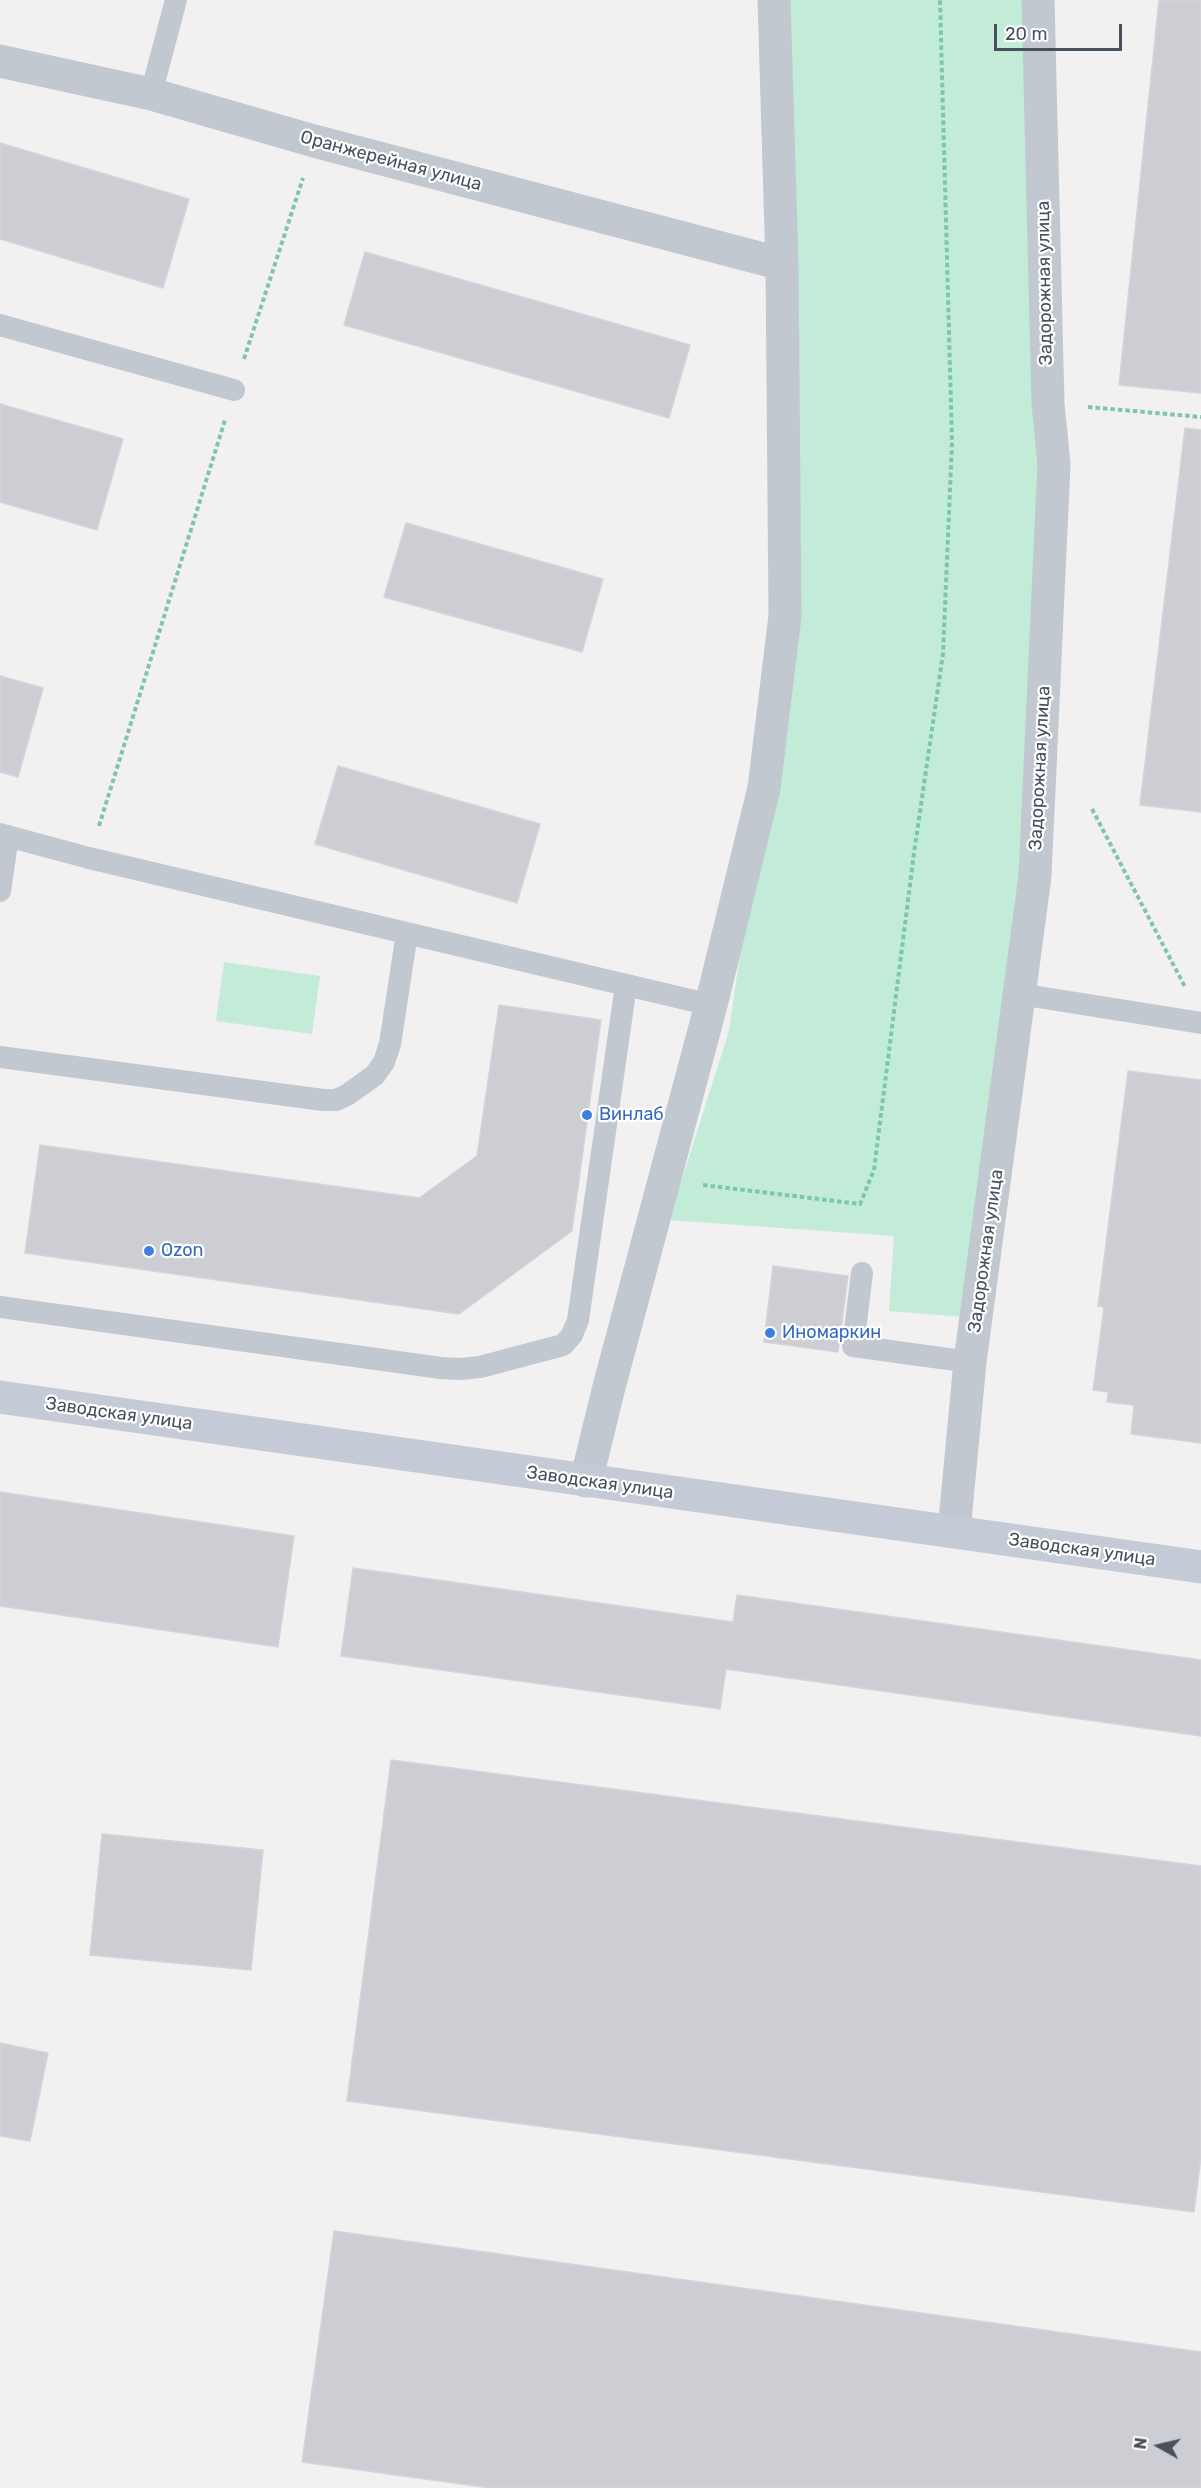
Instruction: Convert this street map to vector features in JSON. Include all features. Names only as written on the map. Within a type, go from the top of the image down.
[{"type":"street","points":[[586,1481],[663,1180],[711,1005],[764,788],[785,616],[782,264],[774,0]]},
{"type":"street","name":"Задорожная улица","points":[[954,1531],[970,1362],[1035,876],[1054,464],[1047,404],[1038,0]]},
{"type":"street","name":"Оранжерейная улица","points":[[0,61],[151,94],[314,141],[782,264]]},
{"type":"street","name":"Заводская улица","points":[[0,1396],[1201,1567]]},
{"type":"lane","points":[[151,94],[176,0]]},
{"type":"lane","points":[[0,325],[234,390]]},
{"type":"lane","points":[[0,891],[4,835],[89,858],[711,1005]]},
{"type":"lane","points":[[0,1057],[336,1100],[375,1075],[384,1062],[390,1044],[407,933]]},
{"type":"lane","points":[[0,1307],[441,1368],[480,1367],[563,1345],[572,1335],[578,1320],[626,985]]},
{"type":"lane","points":[[1019,994],[1201,1023]]},
{"type":"lane","points":[[862,1273],[853,1346],[970,1362]]},
{"type":"path","points":[[663,1180],[860,1204],[874,1170],[914,853],[943,654],[952,443],[940,0]]},
{"type":"path","points":[[89,858],[314,141]]},
{"type":"path","points":[[1047,404],[1201,417]]},
{"type":"path","points":[[1092,809],[1190,996]]},
{"type":"green space","points":[[772,0],[1038,0],[1048,404],[1035,876],[977,1318],[889,1311],[894,1236],[669,1220],[729,1031],[764,788],[785,616]]},
{"type":"green space","points":[[224,962],[320,976],[312,1034],[216,1021]]},
{"type":"building","points":[[1159,0],[1201,0],[1201,393],[1119,385]]},
{"type":"building","points":[[0,143],[189,199],[163,288],[0,239]]},
{"type":"building","points":[[365,252],[690,345],[669,418],[344,325]]},
{"type":"building","points":[[0,404],[123,439],[97,530],[0,502]]},
{"type":"building","points":[[1185,428],[1201,430],[1201,812],[1140,805]]},
{"type":"building","points":[[406,523],[603,579],[582,652],[384,597]]},
{"type":"building","points":[[0,676],[43,688],[18,777],[0,772]]},
{"type":"building","points":[[338,766],[540,824],[517,903],[315,844]]},
{"type":"building","points":[[499,1005],[601,1020],[572,1231],[459,1314],[25,1253],[40,1145],[419,1198],[477,1156]]},
{"type":"building","points":[[1128,1071],[1201,1080],[1201,1443],[1131,1434],[1134,1405],[1107,1402],[1108,1392],[1093,1390],[1104,1307],[1098,1306]]},
{"type":"building","points":[[773,1266],[848,1276],[838,1352],[764,1342]]},
{"type":"building","points":[[0,1492],[294,1536],[278,1647],[0,1606]]},
{"type":"building","points":[[353,1568],[733,1622],[737,1595],[1201,1660],[1201,1736],[726,1669],[720,1709],[341,1656]]},
{"type":"building","points":[[391,1760],[1201,1866],[1201,2157],[1194,2212],[347,2101]]},
{"type":"building","points":[[102,1834],[263,1850],[251,1970],[90,1955]]},
{"type":"building","points":[[0,2043],[48,2053],[30,2141],[0,2136]]},
{"type":"building","points":[[334,2231],[1201,2352],[1201,2488],[490,2488],[302,2462]]},
{"type":"place","name":"Винлаб","points":[[587,1115]]},
{"type":"place","name":"Ozon","points":[[149,1251]]},
{"type":"place","name":"Иномаркин","points":[[770,1333]]}]
